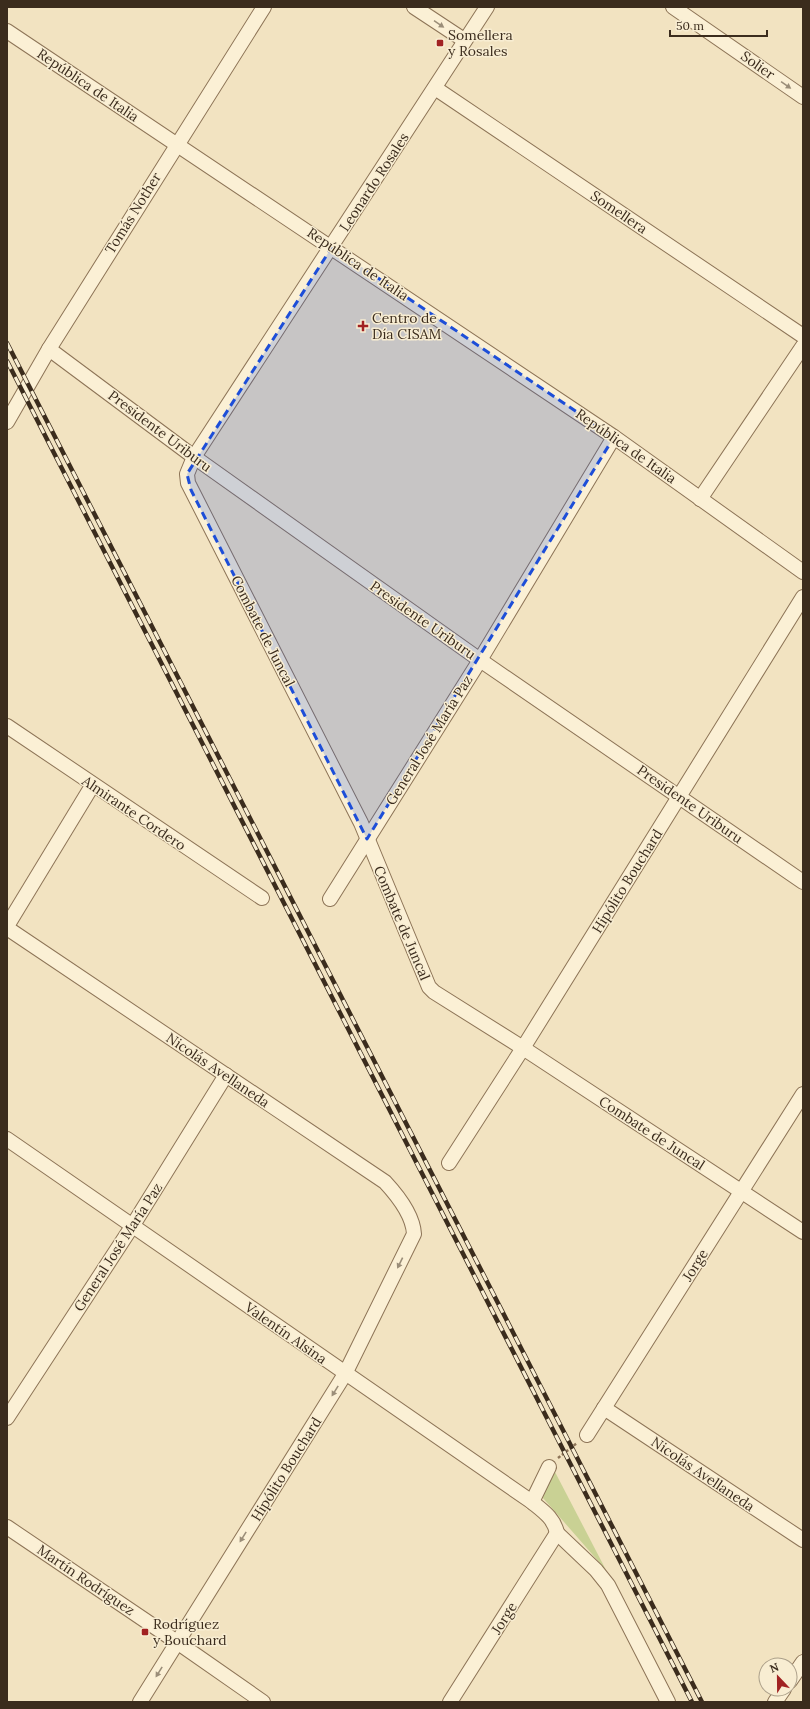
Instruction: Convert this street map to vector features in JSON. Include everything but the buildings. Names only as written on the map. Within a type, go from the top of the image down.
[{"type":"street","name":"Tomás Nother","points":[[7,422],[49,349],[176,144],[264,7]]},
{"type":"street","points":[[414,7],[464,40]]},
{"type":"street","name":"Leonardo Rosales","points":[[194,457],[436,88],[464,40],[487,7]]},
{"type":"street","name":"Solier","points":[[673,7],[803,97]]},
{"type":"street","name":"República de Italia","points":[[7,31],[614,437],[803,572]]},
{"type":"street","name":"Somellera","points":[[436,88],[803,336]]},
{"type":"street","points":[[700,499],[803,346]]},
{"type":"street","name":"Presidente Uriburu","points":[[49,349],[194,457],[480,660],[803,882]]},
{"type":"street","name":"General José María Paz","points":[[330,899],[480,660],[614,437]]},
{"type":"street","name":"Combate de Juncal","points":[[194,457],[187,474],[188,483],[361,823],[428,987],[803,1232]]},
{"type":"street","name":"Hipólito Bouchard","points":[[449,1164],[680,797],[803,597]]},
{"type":"street","name":"Almirante Cordero","points":[[7,726],[92,786],[262,898]]},
{"type":"street","points":[[7,927],[92,786]]},
{"type":"street","name":"Nicolás Avellaneda","points":[[7,927],[385,1182],[395,1192],[411,1218],[414,1227]]},
{"type":"street","name":"General José María Paz","points":[[7,1418],[133,1225],[226,1075]]},
{"type":"street","name":"Jorge","points":[[587,1435],[803,1094]]},
{"type":"street","name":"Valentín Alsina","points":[[7,1139],[532,1502],[551,1519],[555,1525],[557,1533],[596,1570],[608,1585],[668,1702]]},
{"type":"street","name":"Hipólito Bouchard","points":[[140,1702],[345,1374],[414,1234],[414,1227]]},
{"type":"street","name":"Nicolás Avellaneda","points":[[604,1408],[803,1540]]},
{"type":"street","points":[[532,1502],[549,1467]]},
{"type":"street","name":"Martín Rodríguez","points":[[7,1527],[263,1702]]},
{"type":"street","name":"Jorge","points":[[450,1702],[557,1533]]},
{"type":"path","points":[[549,1467],[564,1452],[587,1435]]},
{"type":"highlighted area","points":[[332,247],[614,437],[367,839],[191,490],[187,474]]},
{"type":"green space","points":[[555,1472],[606,1570],[543,1498],[542,1492]]},
{"type":"railway","points":[[7,343],[702,1702]]},
{"type":"railway","points":[[7,361],[692,1702]]},
{"type":"place","name":"Somellera y Rosales","points":[[440,43]]},
{"type":"place","name":"Centro de Día CISAM","points":[[363,326]]},
{"type":"place","name":"Rodríguez y Bouchard","points":[[145,1632]]}]
